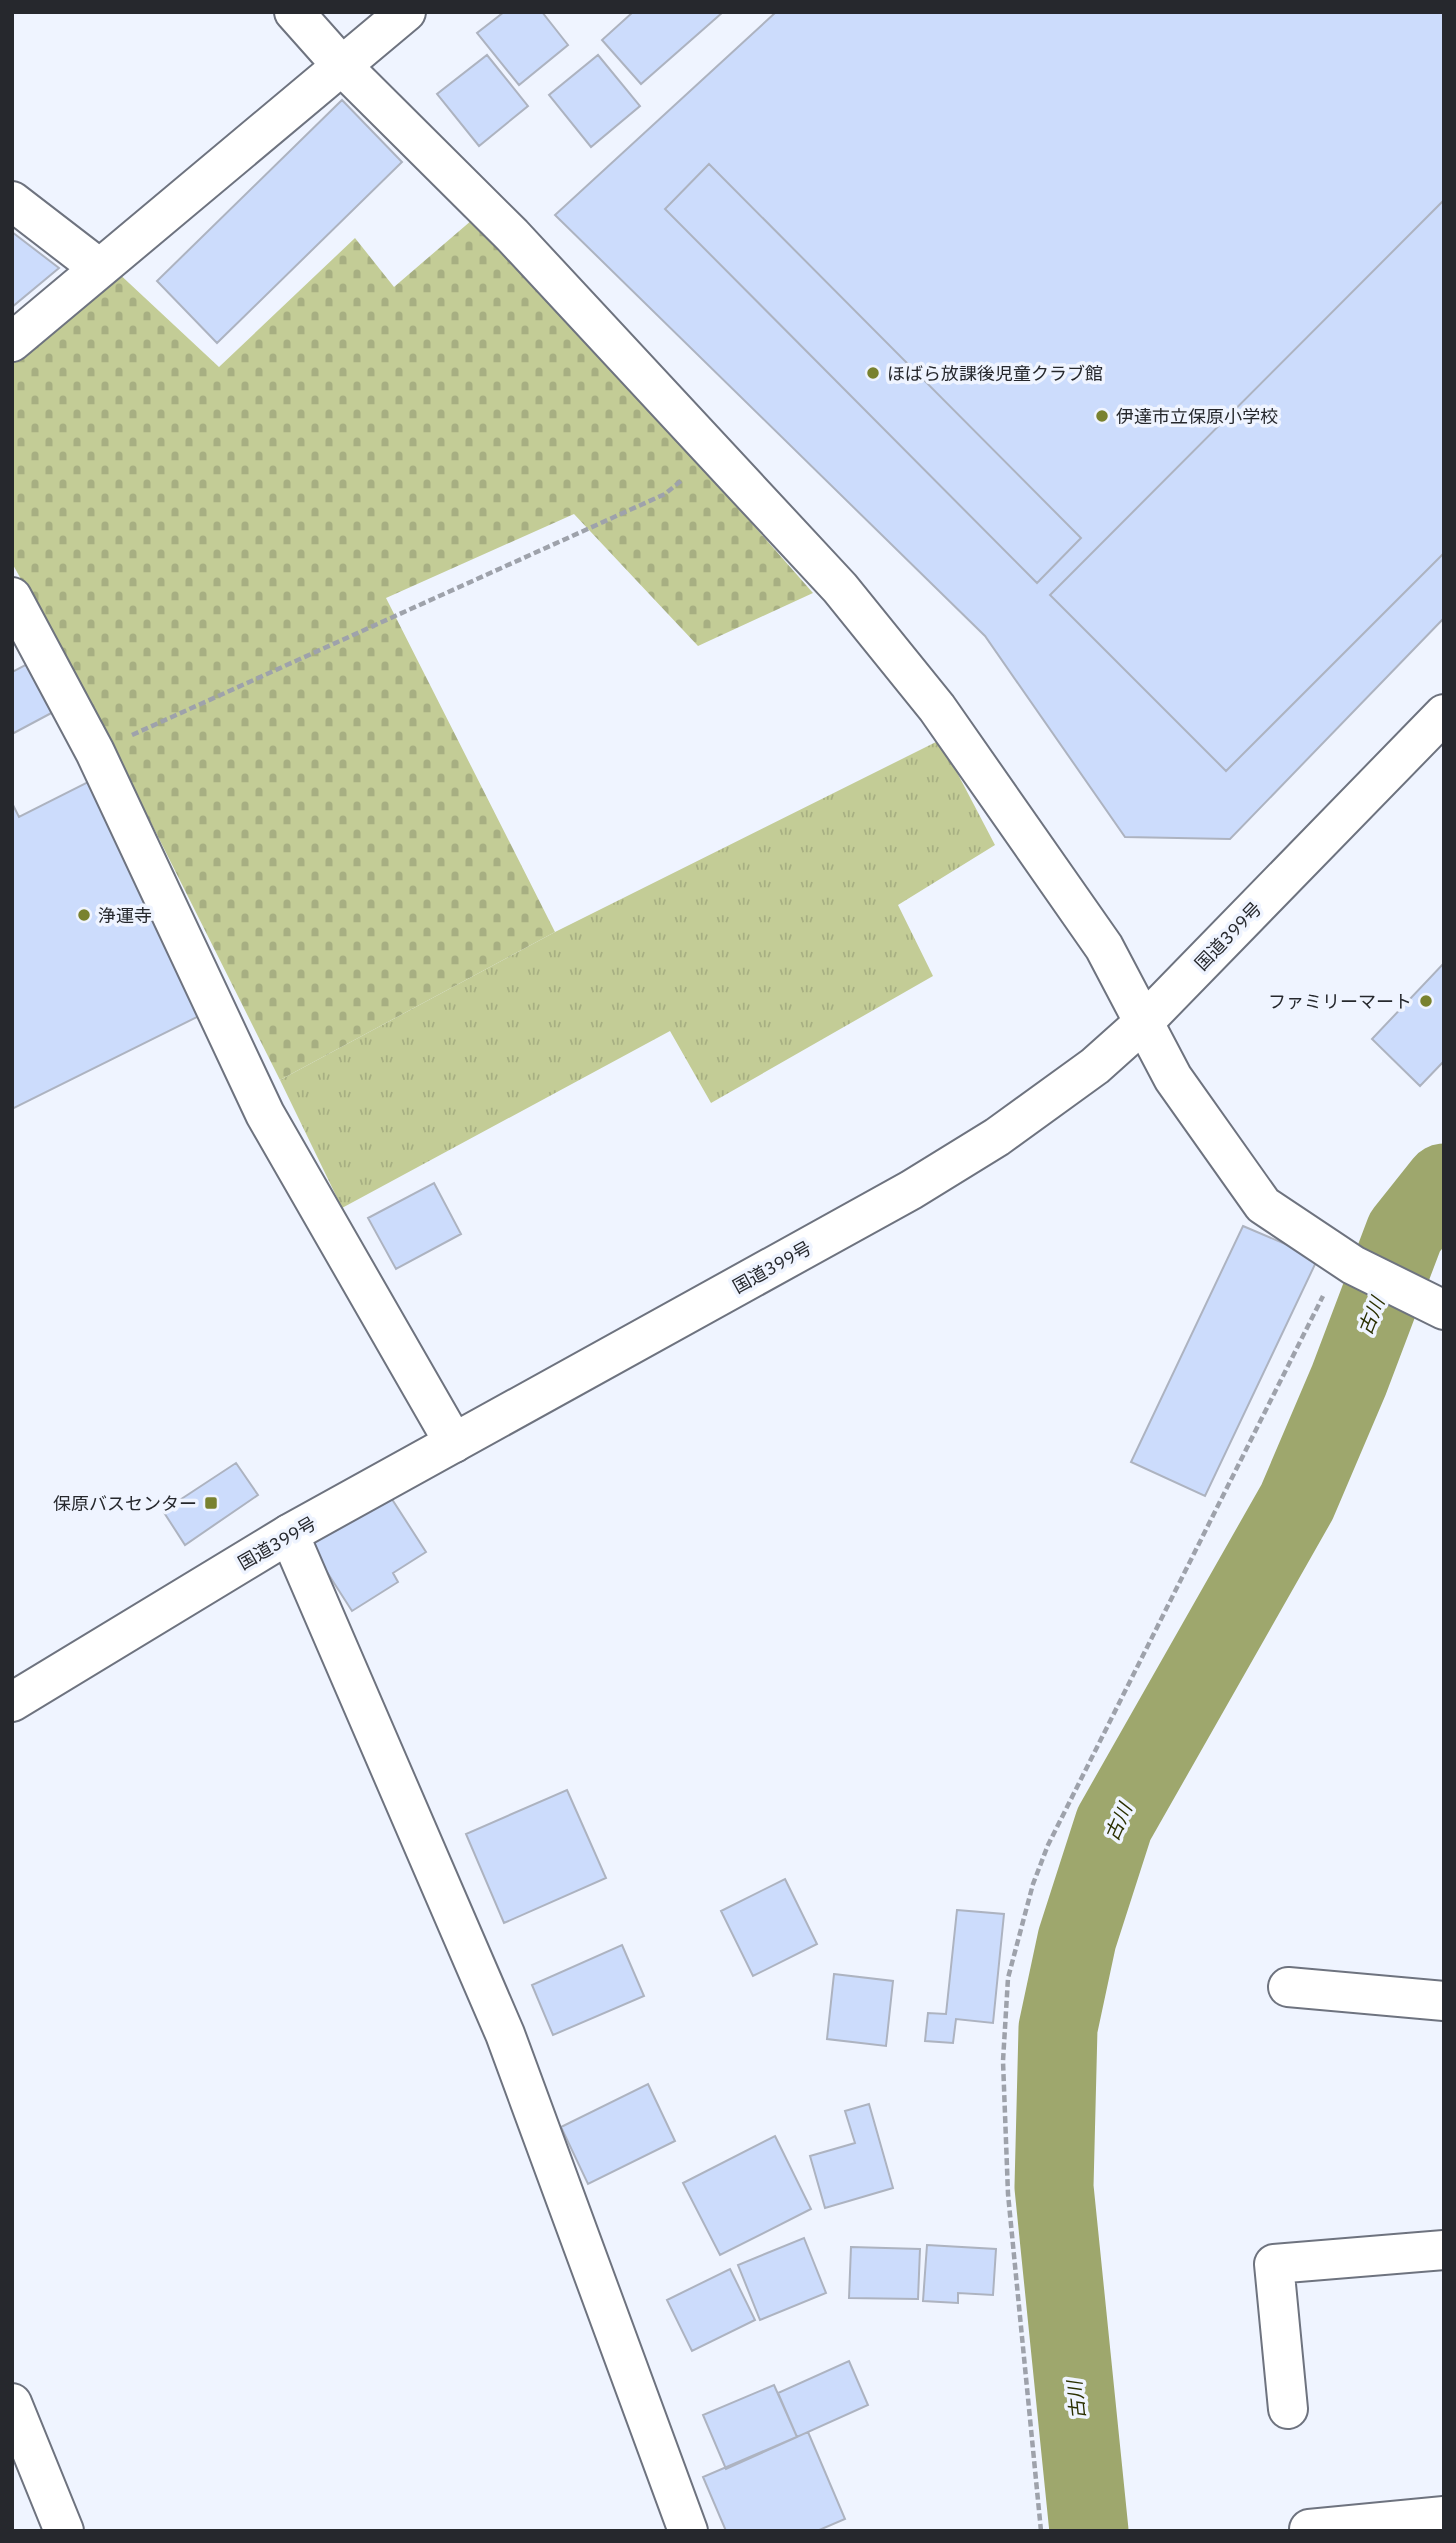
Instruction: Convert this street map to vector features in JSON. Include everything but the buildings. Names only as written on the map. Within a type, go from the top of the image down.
[{"type":"main road","points":[[294,12],[342,66],[512,235],[841,588],[937,708],[1104,947],[1173,1078],[1263,1205],[1348,1261],[1444,1310]]},
{"type":"main road","points":[[12,342],[406,12]]},
{"type":"main road","points":[[12,201],[99,268]]},
{"type":"main road","points":[[12,597],[95,752],[265,1114],[454,1443]]},
{"type":"main road","name":"国道399号","points":[[12,1702],[289,1534],[943,1170],[997,1137],[1096,1066],[1143,1023],[1444,714]]},
{"type":"main road","points":[[289,1534],[505,2034],[688,2531]]},
{"type":"main road","points":[[1287,1987],[1444,2001]]},
{"type":"main road","points":[[1289,2409],[1274,2264],[1444,2250]]},
{"type":"main road","points":[[12,2403],[24,2465],[64,2531]]},
{"type":"main road","points":[[1309,2529],[1444,2516]]},
{"type":"path","points":[[95,752],[665,494],[716,454]]},
{"type":"path","points":[[1041,2531],[1008,2194],[1003,2061],[1008,1978],[1033,1884],[1048,1845],[1348,1261]]},
{"type":"green space","points":[[472,220],[691,454],[813,593],[698,646],[574,514],[386,598],[555,932],[280,1080],[102,725],[12,563],[12,360],[114,269],[219,367],[355,238],[394,287]]},
{"type":"green space","points":[[940,740],[995,845],[898,905],[933,976],[711,1103],[670,1031],[342,1208],[280,1080],[555,932]]},
{"type":"waterway","name":"古川","points":[[1089,2531],[1054,2187],[1058,2028],[1077,1939],[1114,1824],[1297,1502],[1349,1380],[1405,1232],[1444,1183]]},
{"type":"place","name":"ほばら放課後児童クラブ館","points":[[873,373]]},
{"type":"place","name":"伊達市立保原小学校","points":[[1102,416]]},
{"type":"place","name":"浄運寺","points":[[84,915]]},
{"type":"place","name":"ファミリーマート","points":[[1426,1001]]},
{"type":"place","name":"保原バスセンター","points":[[211,1503]]}]
